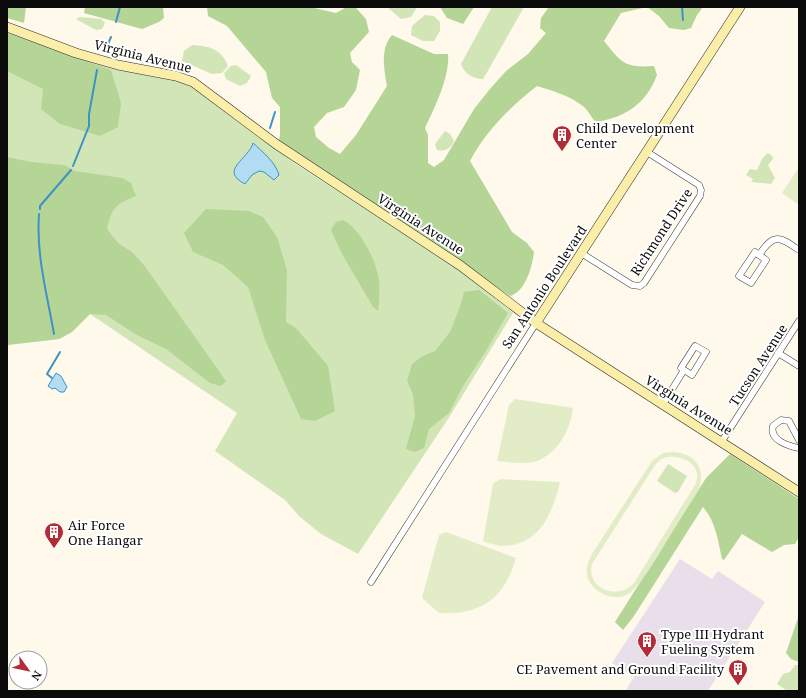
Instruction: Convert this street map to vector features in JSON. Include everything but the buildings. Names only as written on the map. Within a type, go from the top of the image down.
[{"type":"street","name":"San Antonio Boulevard","points":[[371,582],[740,7]]},
{"type":"street","name":"Virginia Avenue","points":[[7,28],[76,53],[193,82],[276,144],[461,266],[536,323],[722,441],[799,492]]},
{"type":"street","name":"Richmond Drive","points":[[581,253],[632,285],[640,286],[696,202],[701,194],[700,186],[647,152]]},
{"type":"street","points":[[759,255],[768,242],[776,238],[799,250]]},
{"type":"street","points":[[755,252],[759,255],[766,260],[751,283],[739,276],[755,252]]},
{"type":"street","name":"Tucson Avenue","points":[[722,441],[799,321]]},
{"type":"street","points":[[695,346],[706,352],[692,375],[684,370],[681,368],[695,346]]},
{"type":"street","points":[[778,353],[799,366]]},
{"type":"street","points":[[663,404],[684,370]]},
{"type":"street","points":[[799,440],[789,421],[781,420],[775,423],[772,432],[775,437],[799,448]]},
{"type":"shaded area","points":[[680,559],[712,579],[718,571],[765,602],[708,691],[627,691],[626,690],[634,677],[612,663]]},
{"type":"green space","points":[[7,7],[26,7],[24,23],[7,18]]},
{"type":"green space","points":[[85,7],[163,7],[164,18],[159,22],[142,29],[84,13]]},
{"type":"green space","points":[[207,7],[310,7],[336,13],[345,8],[356,8],[366,19],[369,32],[350,53],[352,62],[360,70],[356,90],[344,107],[327,113],[314,127],[316,137],[329,148],[340,154],[356,135],[387,86],[384,53],[388,40],[392,35],[434,54],[448,54],[447,72],[444,82],[425,128],[428,135],[428,163],[434,167],[444,160],[474,109],[490,89],[506,71],[528,54],[546,33],[540,28],[541,18],[549,7],[647,7],[621,13],[604,41],[624,62],[636,66],[654,66],[657,75],[647,94],[634,108],[617,117],[596,122],[586,109],[579,103],[562,94],[537,86],[517,102],[499,120],[476,150],[470,161],[512,232],[527,243],[534,252],[530,271],[524,284],[516,293],[510,296],[278,142],[280,136],[280,107],[272,98],[266,72],[227,26],[208,16]]},
{"type":"green space","points":[[387,7],[416,7],[416,9],[411,17],[401,19]]},
{"type":"green space","points":[[440,7],[474,7],[463,24],[447,18]]},
{"type":"green space","points":[[492,7],[524,7],[483,79],[479,79],[472,77],[467,73],[461,64]]},
{"type":"green space","points":[[647,7],[703,7],[697,15],[691,28],[684,30],[669,28],[659,16]]},
{"type":"green space","points":[[425,15],[434,16],[440,22],[440,31],[434,41],[423,41],[411,35],[412,26]]},
{"type":"green space","points":[[80,17],[101,19],[105,23],[102,29],[96,30],[76,19]]},
{"type":"green space","points":[[7,31],[193,86],[217,102],[294,163],[461,271],[513,313],[448,419],[358,554],[321,534],[299,516],[285,500],[215,451],[237,413],[90,314],[72,332],[59,339],[7,345]]},
{"type":"green space","points":[[7,33],[111,70],[121,103],[118,127],[100,136],[60,124],[41,109],[43,89],[7,71]]},
{"type":"green space","points":[[192,45],[204,46],[218,52],[228,66],[222,73],[212,74],[182,61],[184,51]]},
{"type":"green space","points":[[236,65],[251,76],[247,83],[240,86],[226,79],[224,73],[231,66]]},
{"type":"green space","points":[[445,131],[450,134],[454,141],[447,149],[437,150],[435,144]]},
{"type":"green space","points":[[768,153],[773,159],[768,165],[775,178],[771,184],[751,182],[753,179],[746,175],[750,169],[757,170],[762,159]]},
{"type":"green space","points":[[7,157],[31,162],[64,165],[75,171],[122,178],[131,183],[136,196],[124,201],[116,207],[113,211],[107,229],[118,243],[132,252],[144,265],[226,381],[221,386],[210,383],[166,349],[137,335],[106,315],[90,314],[72,332],[59,339],[7,345]]},
{"type":"green space","points":[[799,167],[799,205],[782,193]]},
{"type":"green space","points":[[206,209],[249,211],[263,217],[277,237],[287,270],[286,322],[296,328],[328,366],[335,411],[315,421],[301,419],[265,340],[248,287],[223,265],[193,252],[184,233]]},
{"type":"green space","points":[[343,220],[356,230],[372,256],[378,274],[378,311],[373,307],[341,252],[331,230],[336,222]]},
{"type":"green space","points":[[479,290],[508,313],[486,351],[463,386],[449,413],[429,429],[424,448],[415,452],[406,449],[415,416],[413,394],[407,381],[412,364],[421,357],[435,351],[450,332],[464,292]]},
{"type":"green space","points":[[515,399],[573,408],[569,424],[562,439],[551,452],[537,461],[522,463],[497,461],[509,405]]},
{"type":"green space","points":[[663,453],[682,453],[693,459],[700,469],[701,482],[699,489],[650,568],[636,587],[626,595],[619,597],[605,595],[593,587],[589,581],[587,566],[589,561],[652,461]],"holes":[[[673,457],[686,460],[695,467],[697,472],[695,485],[634,583],[620,591],[605,590],[598,586],[594,580],[591,573],[592,564],[655,465],[661,459]]]},
{"type":"green space","points":[[730,454],[799,499],[799,537],[795,544],[784,545],[772,552],[742,534],[724,560],[722,559],[714,525],[703,507],[634,616],[623,630],[615,622],[706,478]]},
{"type":"green space","points":[[668,464],[687,476],[678,492],[675,493],[657,481]]},
{"type":"green space","points":[[500,479],[560,482],[549,515],[536,533],[527,540],[504,546],[483,541],[493,484]]},
{"type":"green space","points":[[446,532],[516,558],[505,584],[489,602],[467,611],[439,613],[422,598],[439,535]]},
{"type":"green space","points":[[799,615],[799,662],[791,659],[786,653]]},
{"type":"green space","points":[[795,665],[799,665],[799,691],[787,691],[777,684],[783,674],[790,672]]},
{"type":"water","points":[[253,143],[275,166],[279,175],[274,180],[264,172],[259,171],[252,175],[245,184],[237,179],[234,174],[237,164],[250,149]]},
{"type":"water","points":[[56,373],[61,376],[67,387],[64,392],[60,392],[55,388],[52,389],[48,386]]},
{"type":"waterway","points":[[116,22],[120,7]]},
{"type":"waterway","points":[[682,7],[683,20]]},
{"type":"waterway","points":[[105,51],[111,37]]},
{"type":"waterway","points":[[73,166],[89,126],[89,114],[97,70]]},
{"type":"waterway","points":[[270,128],[275,112]]},
{"type":"waterway","points":[[40,209],[40,206],[71,170]]},
{"type":"waterway","points":[[39,214],[39,244],[45,289],[54,334]]},
{"type":"waterway","points":[[52,378],[47,374],[60,352]]},
{"type":"place","name":"Child Development Center","points":[[562,152]]},
{"type":"place","name":"Air Force One Hangar","points":[[54,549]]},
{"type":"place","name":"Type III Hydrant Fueling System","points":[[647,658]]},
{"type":"place","name":"CE Pavement and Ground Facility","points":[[738,686]]}]
